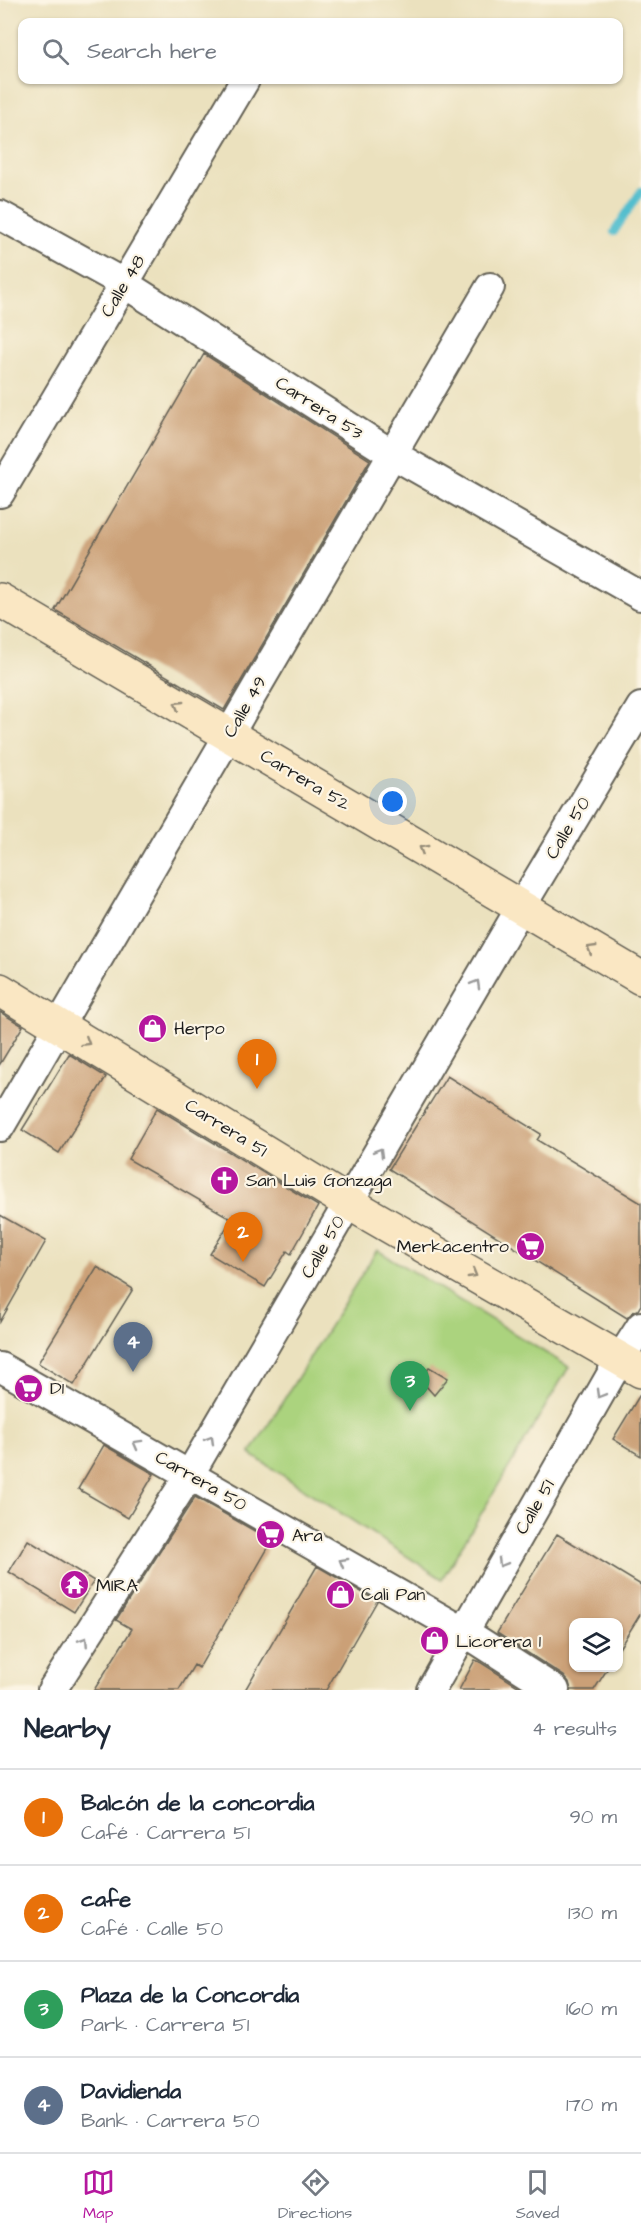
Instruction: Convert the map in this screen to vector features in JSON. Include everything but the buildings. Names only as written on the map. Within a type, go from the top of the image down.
[{"type":"main road","name":"Carrera 52","points":[[0,600],[641,978]]},
{"type":"main road","name":"Carrera 51","points":[[0,990],[349,1203],[630,1365]]},
{"type":"street","name":"Calle 48","points":[[0,493],[244,84]]},
{"type":"street","name":"Carrera 53","points":[[0,215],[125,284],[392,454],[641,596]]},
{"type":"street","name":"Calle 49","points":[[0,1127],[490,287]]},
{"type":"street","name":"Calle 50","points":[[52,1690],[190,1474],[521,907],[641,707]]},
{"type":"street","name":"Calle 51","points":[[431,1690],[463,1631],[630,1365],[641,1326]]},
{"type":"street","name":"Carrera 50","points":[[0,1367],[463,1631],[555,1690]]},
{"type":"green space","points":[[377,1250],[569,1367],[442,1579],[250,1454]]},
{"type":"waterway","points":[[614,232],[641,191]]},
{"type":"place","name":"Herpo","points":[[153,1028]]},
{"type":"place","name":"Balcón de la concordia","points":[[257,1089]]},
{"type":"place","name":"San Luis Gonzaga","points":[[225,1180]]},
{"type":"place","name":"Merkacentro","points":[[530,1246]]},
{"type":"place","name":"cafe","points":[[243,1262]]},
{"type":"place","name":"Davidienda","points":[[133,1372]]},
{"type":"place","name":"D1","points":[[29,1388]]},
{"type":"place","name":"Plaza de la Concordia","points":[[410,1411]]},
{"type":"place","name":"Ara","points":[[271,1535]]},
{"type":"place","name":"MIRA","points":[[75,1585]]},
{"type":"place","name":"Cali Pan","points":[[340,1594]]},
{"type":"place","name":"Licorera 1","points":[[435,1641]]}]
